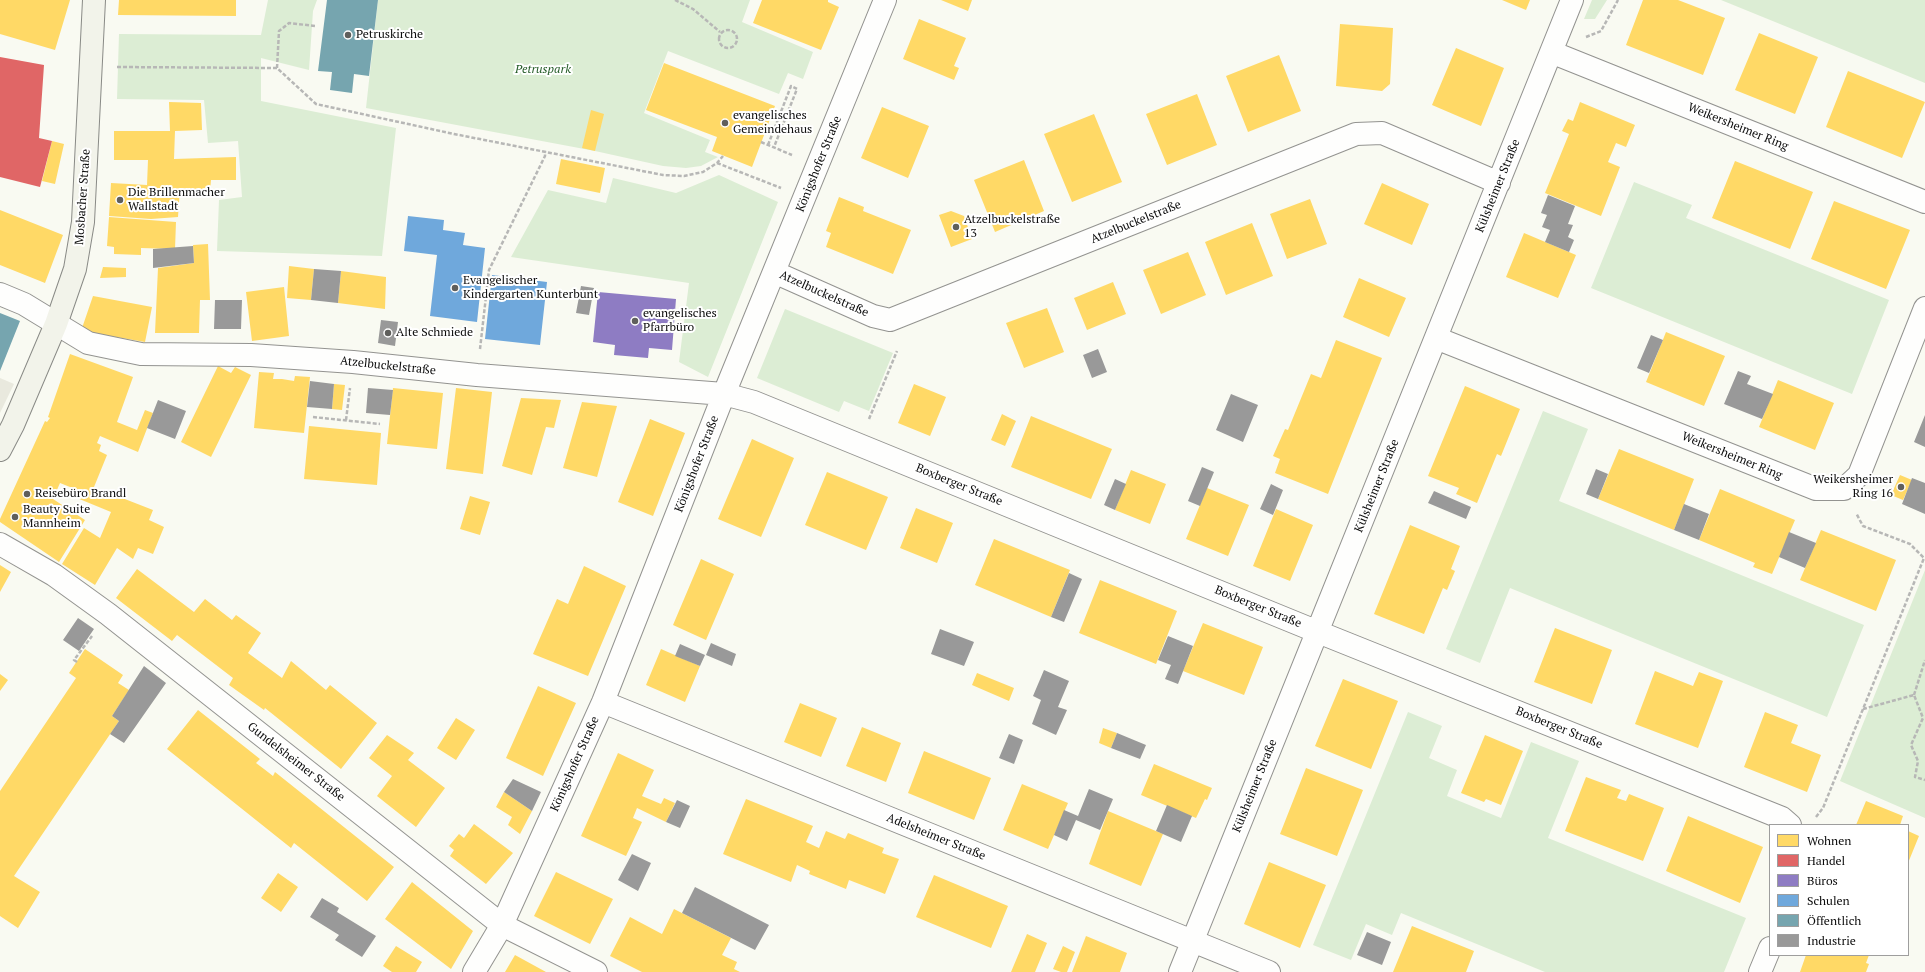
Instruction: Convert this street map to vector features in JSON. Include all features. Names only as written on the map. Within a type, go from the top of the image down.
[{"type":"street","name":"Mosbacher Straße","points":[[0,450],[12,426],[56,324],[75,269],[83,222],[94,0]]},
{"type":"street","name":"Königshofer Straße","points":[[474,972],[502,925],[603,702],[724,394],[885,0]]},
{"type":"street","name":"Külsheimer Straße","points":[[1180,972],[1572,0]]},
{"type":"street","name":"Weikersheimer Ring","points":[[1551,52],[1925,202]]},
{"type":"street","name":"Atzelbuckelstraße","points":[[774,272],[873,316],[890,320],[1356,134],[1382,133],[1499,183]]},
{"type":"street","name":"Atzelbuckelstraße","points":[[0,294],[24,304],[88,342],[141,354],[251,355],[352,362],[477,375],[724,394]]},
{"type":"street","points":[[1844,489],[1859,475],[1925,308]]},
{"type":"street","name":"Weikersheimer Ring","points":[[1436,338],[1816,489],[1844,489]]},
{"type":"street","name":"Boxberger Straße","points":[[724,394],[754,402],[859,444],[1318,632],[1782,818],[1789,824]]},
{"type":"street","name":"Gundelsheimer Straße","points":[[0,544],[54,575],[108,614],[502,925],[596,972]]},
{"type":"street","name":"Adelsheimer Straße","points":[[603,702],[1270,972]]},
{"type":"street","points":[[1760,972],[1769,950]]},
{"type":"path","points":[[675,0],[693,8],[720,32]]},
{"type":"path","points":[[277,68],[279,31],[289,23],[315,26]]},
{"type":"path","points":[[727,29],[734,31],[738,37],[737,45],[730,48],[722,46],[719,40],[720,32],[727,29]]},
{"type":"path","points":[[90,67],[277,68],[316,104],[454,134],[663,175],[684,176],[703,172],[717,164],[723,156]]},
{"type":"path","points":[[761,142],[768,145],[774,147],[796,88],[791,86],[768,145]]},
{"type":"path","points":[[477,375],[489,270],[546,156],[545,151]]},
{"type":"path","points":[[717,164],[805,197]]},
{"type":"path","points":[[859,444],[897,351]]},
{"type":"path","points":[[346,420],[352,362]]},
{"type":"path","points":[[313,417],[380,424]]},
{"type":"path","points":[[1814,820],[1823,808],[1862,709],[1925,558],[1910,544],[1863,526],[1844,489]]},
{"type":"path","points":[[77,662],[74,660],[108,614]]},
{"type":"path","points":[[1925,660],[1914,694],[1923,718],[1911,745],[1918,761],[1915,777],[1925,780]]},
{"type":"path","points":[[1862,709],[1914,694]]},
{"type":"green space","points":[[268,0],[317,0],[313,11],[309,70],[261,58],[261,101],[396,128],[382,256],[217,251],[219,200],[242,197],[238,141],[208,143],[204,100],[117,99],[119,34],[261,35]]},
{"type":"green space","name":"Petruspark","points":[[378,0],[750,0],[742,22],[813,52],[803,79],[788,73],[779,94],[668,51],[644,113],[710,140],[705,152],[718,157],[701,166],[686,168],[663,166],[595,151],[366,108]]},
{"type":"green space","points":[[1592,0],[1607,0],[1595,19],[1584,19]]},
{"type":"green space","points":[[1721,0],[1925,0],[1925,83]]},
{"type":"green space","points":[[719,175],[778,202],[708,377],[679,362],[689,283],[511,257],[548,190],[606,203],[613,178],[676,193]]},
{"type":"green space","points":[[1634,182],[1692,205],[1686,218],[1889,300],[1852,394],[1591,288]]},
{"type":"green space","points":[[785,309],[893,353],[869,411],[844,401],[839,412],[757,378]]},
{"type":"green space","points":[[1543,411],[1588,429],[1559,501],[1864,625],[1827,717],[1510,588],[1480,663],[1446,649]]},
{"type":"green space","points":[[1925,570],[1925,818],[1840,781]]},
{"type":"green space","points":[[1408,712],[1442,726],[1429,758],[1457,770],[1447,796],[1501,818],[1531,742],[1579,761],[1548,838],[1746,918],[1724,972],[1545,972],[1401,913],[1392,935],[1366,924],[1351,960],[1313,945]]},
{"type":"shaded area","points":[[0,378],[14,384],[0,413]]},
{"type":"building: Wohnen","points":[[0,0],[70,0],[55,50],[0,34]]},
{"type":"building: Wohnen","points":[[119,0],[236,0],[236,16],[118,15]]},
{"type":"building: Wohnen","points":[[762,0],[828,0],[828,2],[839,7],[821,50],[753,23]]},
{"type":"building: Wohnen","points":[[941,0],[972,0],[968,11]]},
{"type":"building: Wohnen","points":[[1502,0],[1530,0],[1526,10]]},
{"type":"building: Wohnen","points":[[1643,0],[1678,0],[1725,18],[1703,75],[1626,45]]},
{"type":"building: Wohnen","points":[[919,19],[966,38],[954,66],[959,68],[954,80],[903,59]]},
{"type":"building: Wohnen","points":[[1340,24],[1393,28],[1390,84],[1382,91],[1336,86]]},
{"type":"building: Wohnen","points":[[1759,33],[1818,57],[1795,114],[1735,90]]},
{"type":"building: Wohnen","points":[[1456,48],[1504,68],[1481,126],[1432,105]]},
{"type":"building: Wohnen","points":[[1279,55],[1301,111],[1248,132],[1226,76]]},
{"type":"building: Wohnen","name":"evangelisches Gemeindehaus","points":[[664,63],[775,106],[752,167],[712,151],[717,137],[646,110]]},
{"type":"building: Wohnen","points":[[1848,71],[1925,102],[1902,158],[1826,127]]},
{"type":"building: Wohnen","points":[[1197,94],[1217,145],[1167,165],[1146,114]]},
{"type":"building: Wohnen","points":[[169,102],[201,103],[202,130],[175,131],[174,159],[236,157],[236,180],[211,180],[210,191],[180,188],[178,217],[151,219],[109,216],[111,183],[147,185],[148,160],[114,160],[114,131],[170,131]]},
{"type":"building: Wohnen","points":[[1580,102],[1635,125],[1626,147],[1616,143],[1608,162],[1620,167],[1601,216],[1545,193],[1569,134],[1562,131],[1568,119],[1573,121]]},
{"type":"building: Wohnen","points":[[882,107],[929,126],[908,178],[861,158]]},
{"type":"building: Wohnen","points":[[591,110],[604,114],[595,151],[582,148]]},
{"type":"building: Wohnen","points":[[1094,114],[1122,182],[1072,202],[1044,134]]},
{"type":"building: Wohnen","points":[[52,141],[64,144],[55,184],[42,181]]},
{"type":"building: Wohnen","points":[[561,159],[605,168],[600,193],[556,184]]},
{"type":"building: Wohnen","points":[[1024,160],[1044,211],[995,232],[974,180]]},
{"type":"building: Wohnen","points":[[1735,161],[1813,192],[1790,249],[1712,218]]},
{"type":"building: Wohnen","points":[[1382,183],[1429,204],[1412,245],[1364,224]]},
{"type":"building: Wohnen","points":[[839,197],[864,207],[863,211],[911,230],[893,274],[826,247],[831,233],[826,231]]},
{"type":"building: Wohnen","points":[[1310,199],[1327,244],[1287,259],[1270,214]]},
{"type":"building: Wohnen","points":[[1834,201],[1910,230],[1886,289],[1811,259]]},
{"type":"building: Wohnen","points":[[0,210],[63,235],[45,283],[0,265]]},
{"type":"building: Wohnen","name":"Atzelbuckelstraße 13","points":[[951,211],[964,216],[972,239],[951,247],[939,215]]},
{"type":"building: Wohnen","points":[[109,217],[176,222],[175,249],[141,248],[141,255],[114,254],[114,247],[107,246]]},
{"type":"building: Wohnen","points":[[1252,223],[1273,276],[1226,295],[1205,242]]},
{"type":"building: Wohnen","points":[[1524,233],[1576,255],[1558,298],[1506,277]]},
{"type":"building: Wohnen","points":[[208,244],[210,300],[200,300],[199,333],[155,333],[158,268],[194,263],[193,245]]},
{"type":"building: Wohnen","points":[[1188,252],[1206,295],[1161,314],[1143,270]]},
{"type":"building: Wohnen","points":[[289,266],[314,269],[311,300],[287,298]]},
{"type":"building: Wohnen","points":[[103,267],[126,268],[126,277],[100,278]]},
{"type":"building: Wohnen","points":[[341,271],[386,277],[385,309],[338,303]]},
{"type":"building: Wohnen","points":[[1359,278],[1406,298],[1389,337],[1343,317]]},
{"type":"building: Wohnen","points":[[1113,282],[1126,314],[1087,330],[1074,298]]},
{"type":"building: Wohnen","points":[[284,287],[289,336],[252,341],[246,292]]},
{"type":"building: Wohnen","points":[[93,296],[152,307],[145,342],[81,331]]},
{"type":"building: Wohnen","points":[[1047,308],[1064,352],[1024,368],[1006,323]]},
{"type":"building: Wohnen","points":[[1666,332],[1725,356],[1704,406],[1646,382]]},
{"type":"building: Wohnen","points":[[1336,340],[1382,358],[1328,494],[1275,473],[1280,459],[1273,456],[1285,429],[1288,430],[1311,374],[1321,378]]},
{"type":"building: Wohnen","points":[[70,354],[133,377],[117,422],[137,430],[145,410],[153,413],[138,452],[100,436],[97,443],[101,445],[99,451],[107,455],[94,487],[153,510],[149,520],[164,527],[153,554],[138,548],[133,559],[117,548],[95,585],[62,564],[84,528],[100,538],[111,512],[72,496],[75,489],[60,483],[53,499],[85,520],[59,562],[0,522],[0,519],[45,421],[47,422],[50,418],[48,417]]},
{"type":"building: Wohnen","points":[[218,366],[231,373],[235,367],[251,375],[211,457],[181,442]]},
{"type":"building: Wohnen","points":[[259,372],[274,373],[273,379],[294,381],[295,376],[310,377],[304,433],[254,428]]},
{"type":"building: Wohnen","points":[[1778,380],[1834,403],[1815,450],[1759,427]]},
{"type":"building: Wohnen","points":[[334,384],[345,385],[342,410],[332,409]]},
{"type":"building: Wohnen","points":[[914,384],[946,397],[930,436],[898,423]]},
{"type":"building: Wohnen","points":[[1465,386],[1520,409],[1501,456],[1497,454],[1477,503],[1456,494],[1459,488],[1428,476]]},
{"type":"building: Wohnen","points":[[393,388],[443,393],[437,449],[387,444]]},
{"type":"building: Wohnen","points":[[456,388],[492,392],[483,474],[446,469]]},
{"type":"building: Wohnen","points":[[521,398],[561,400],[554,428],[546,427],[532,475],[502,466]]},
{"type":"building: Wohnen","points":[[582,402],[617,406],[597,477],[563,468]]},
{"type":"building: Wohnen","points":[[1002,414],[1016,421],[1005,446],[991,440]]},
{"type":"building: Wohnen","points":[[1031,416],[1112,449],[1091,499],[1011,467]]},
{"type":"building: Wohnen","points":[[650,419],[685,433],[653,516],[618,502]]},
{"type":"building: Wohnen","points":[[309,426],[381,433],[377,485],[304,479]]},
{"type":"building: Wohnen","points":[[752,439],[794,458],[761,537],[718,519]]},
{"type":"building: Wohnen","points":[[1619,449],[1694,479],[1674,530],[1598,499]]},
{"type":"building: Wohnen","points":[[1131,470],[1166,484],[1150,524],[1115,510]]},
{"type":"building: Wohnen","points":[[827,472],[888,497],[866,550],[805,525]]},
{"type":"building: Wohnen","name":"Weikersheimer Ring 16","points":[[1900,475],[1912,480],[1903,500],[1891,495]]},
{"type":"building: Wohnen","points":[[1207,488],[1249,505],[1228,556],[1186,539]]},
{"type":"building: Wohnen","points":[[1720,489],[1795,520],[1772,574],[1753,567],[1755,563],[1699,540]]},
{"type":"building: Wohnen","points":[[470,496],[490,502],[480,535],[460,529]]},
{"type":"building: Wohnen","points":[[916,508],[953,523],[937,563],[900,548]]},
{"type":"building: Wohnen","points":[[1276,509],[1313,525],[1290,581],[1253,566]]},
{"type":"building: Wohnen","points":[[1410,525],[1460,546],[1451,569],[1455,571],[1447,590],[1443,588],[1424,634],[1374,614]]},
{"type":"building: Wohnen","points":[[1821,530],[1896,560],[1876,611],[1800,580]]},
{"type":"building: Wohnen","points":[[994,539],[1070,570],[1051,617],[975,585]]},
{"type":"building: Wohnen","points":[[701,559],[734,574],[706,640],[673,625]]},
{"type":"building: Wohnen","points":[[0,565],[11,572],[0,592]]},
{"type":"building: Wohnen","points":[[584,566],[626,586],[588,676],[533,654],[557,599],[568,604]]},
{"type":"building: Wohnen","points":[[137,569],[194,612],[205,599],[232,620],[236,615],[261,633],[248,653],[282,678],[291,661],[326,690],[330,685],[377,723],[341,769],[265,708],[264,710],[229,685],[233,678],[177,635],[172,641],[116,598]]},
{"type":"building: Wohnen","points":[[1100,580],[1177,611],[1156,664],[1079,633]]},
{"type":"building: Wohnen","points":[[1203,623],[1263,647],[1244,695],[1183,671]]},
{"type":"building: Wohnen","points":[[1555,628],[1612,650],[1592,704],[1534,682]]},
{"type":"building: Wohnen","points":[[85,649],[123,675],[118,683],[129,690],[112,716],[119,721],[14,876],[40,892],[18,928],[0,916],[0,791],[76,678],[69,673]]},
{"type":"building: Wohnen","points":[[661,649],[700,666],[685,702],[646,685]]},
{"type":"building: Wohnen","points":[[1655,671],[1693,686],[1699,672],[1723,681],[1698,748],[1635,724]]},
{"type":"building: Wohnen","points":[[977,673],[1014,688],[1009,701],[972,685]]},
{"type":"building: Wohnen","points":[[0,674],[8,680],[0,691]]},
{"type":"building: Wohnen","points":[[1343,679],[1398,701],[1371,769],[1315,746]]},
{"type":"building: Wohnen","points":[[538,686],[576,703],[543,776],[506,758]]},
{"type":"building: Wohnen","points":[[800,703],[837,718],[821,757],[784,742]]},
{"type":"building: Wohnen","points":[[198,710],[260,759],[256,763],[273,776],[275,772],[394,867],[367,901],[294,843],[291,848],[167,749]]},
{"type":"building: Wohnen","points":[[1765,712],[1798,725],[1791,743],[1821,755],[1807,792],[1744,767]]},
{"type":"building: Wohnen","points":[[456,718],[475,730],[456,760],[437,748]]},
{"type":"building: Wohnen","points":[[862,727],[901,743],[886,782],[846,766]]},
{"type":"building: Wohnen","points":[[1103,728],[1117,733],[1111,748],[1099,743]]},
{"type":"building: Wohnen","points":[[387,735],[414,753],[408,760],[445,788],[416,827],[377,796],[392,776],[369,758]]},
{"type":"building: Wohnen","points":[[1485,735],[1523,751],[1501,805],[1486,799],[1484,802],[1461,793]]},
{"type":"building: Wohnen","points":[[924,751],[991,778],[974,820],[908,793]]},
{"type":"building: Wohnen","points":[[618,753],[654,770],[642,796],[661,804],[664,798],[675,803],[666,822],[637,808],[633,818],[642,822],[626,856],[581,836]]},
{"type":"building: Wohnen","points":[[1154,764],[1212,788],[1207,800],[1205,799],[1196,818],[1141,795]]},
{"type":"building: Wohnen","points":[[1306,768],[1363,790],[1337,856],[1280,834]]},
{"type":"building: Wohnen","points":[[1586,777],[1621,790],[1617,798],[1626,801],[1629,794],[1664,808],[1643,861],[1565,831]]},
{"type":"building: Wohnen","points":[[1022,784],[1068,803],[1048,849],[1003,830]]},
{"type":"building: Wohnen","points":[[504,792],[532,811],[520,834],[508,825],[512,817],[496,807]]},
{"type":"building: Wohnen","points":[[746,799],[813,826],[806,842],[819,848],[826,831],[845,839],[848,833],[884,848],[882,853],[899,859],[885,894],[849,880],[846,889],[809,874],[810,871],[797,865],[791,882],[723,854]]},
{"type":"building: Wohnen","points":[[1866,801],[1903,816],[1900,824],[1856,824]]},
{"type":"building: Wohnen","points":[[1108,811],[1163,834],[1141,886],[1089,864]]},
{"type":"building: Wohnen","points":[[1688,816],[1763,847],[1740,903],[1666,871]]},
{"type":"building: Wohnen","points":[[474,824],[513,853],[486,884],[450,856],[454,850],[449,846],[459,834],[464,838]]},
{"type":"building: Wohnen","points":[[1909,831],[1919,836],[1909,861]]},
{"type":"building: Wohnen","points":[[1269,862],[1326,885],[1300,948],[1244,924]]},
{"type":"building: Wohnen","points":[[556,872],[613,899],[590,944],[534,916]]},
{"type":"building: Wohnen","points":[[278,873],[298,887],[281,912],[261,898]]},
{"type":"building: Wohnen","points":[[934,875],[1008,906],[991,948],[916,917]]},
{"type":"building: Wohnen","points":[[412,882],[473,931],[451,969],[385,919]]},
{"type":"building: Wohnen","points":[[674,909],[731,938],[722,955],[737,962],[734,969],[740,972],[642,972],[610,956],[630,917],[662,934]]},
{"type":"building: Wohnen","points":[[1412,926],[1474,951],[1466,972],[1393,972]]},
{"type":"building: Wohnen","points":[[1027,934],[1047,943],[1035,972],[1011,972]]},
{"type":"building: Wohnen","points":[[1086,936],[1127,953],[1120,972],[1072,972]]},
{"type":"building: Wohnen","points":[[396,946],[422,962],[416,972],[392,972],[383,966]]},
{"type":"building: Wohnen","points":[[1063,946],[1075,952],[1067,972],[1061,972],[1053,969]]},
{"type":"building: Wohnen","points":[[515,955],[546,972],[505,972]]},
{"type":"building: Wohnen","points":[[1806,956],[1869,956],[1866,963],[1869,964],[1866,972],[1800,972]]},
{"type":"building: Handel","points":[[0,57],[44,65],[39,138],[52,141],[40,187],[0,177]]},
{"type":"building: Büros","name":"evangelisches Pfarrbüro","points":[[598,292],[676,299],[672,350],[649,348],[648,358],[614,355],[615,345],[593,342]]},
{"type":"building: Schulen","points":[[408,216],[444,220],[443,230],[465,233],[463,245],[485,248],[477,322],[430,316],[437,255],[404,251]]},
{"type":"building: Schulen","points":[[492,275],[547,282],[540,345],[485,339]]},
{"type":"building: Öffentlich","name":"Petruskirche","points":[[327,0],[378,0],[369,76],[354,74],[352,93],[330,90],[332,72],[318,71]]},
{"type":"building: Öffentlich","points":[[0,313],[20,321],[0,371]]},
{"type":"building: Industrie","points":[[1548,195],[1575,206],[1568,224],[1573,225],[1568,237],[1574,240],[1569,252],[1545,242],[1550,230],[1542,227],[1547,215],[1541,213]]},
{"type":"building: Industrie","points":[[193,246],[194,263],[153,268],[153,249]]},
{"type":"building: Industrie","points":[[314,269],[341,271],[338,303],[311,300]]},
{"type":"building: Industrie","points":[[581,286],[594,288],[589,315],[576,313]]},
{"type":"building: Industrie","points":[[215,300],[242,300],[241,329],[214,329]]},
{"type":"building: Industrie","name":"Alte Schmiede","points":[[381,320],[398,322],[395,346],[378,343]]},
{"type":"building: Industrie","points":[[1651,335],[1663,340],[1649,373],[1637,368]]},
{"type":"building: Industrie","points":[[1098,349],[1107,372],[1092,378],[1083,355]]},
{"type":"building: Industrie","points":[[1738,371],[1751,376],[1747,384],[1773,394],[1762,419],[1724,404]]},
{"type":"building: Industrie","points":[[310,381],[334,384],[332,409],[307,407]]},
{"type":"building: Industrie","points":[[368,388],[393,390],[390,415],[366,413]]},
{"type":"building: Industrie","points":[[1231,394],[1258,405],[1243,442],[1216,430]]},
{"type":"building: Industrie","points":[[158,400],[186,411],[175,439],[147,428]]},
{"type":"building: Industrie","points":[[1925,415],[1925,447],[1914,442]]},
{"type":"building: Industrie","points":[[1202,467],[1214,472],[1200,506],[1188,501]]},
{"type":"building: Industrie","points":[[1596,469],[1608,474],[1598,499],[1586,494]]},
{"type":"building: Industrie","points":[[1912,478],[1925,483],[1925,514],[1902,504]]},
{"type":"building: Industrie","points":[[1115,479],[1126,484],[1115,510],[1104,505]]},
{"type":"building: Industrie","points":[[1271,484],[1283,490],[1273,515],[1260,509]]},
{"type":"building: Industrie","points":[[1434,491],[1471,507],[1466,519],[1428,503]]},
{"type":"building: Industrie","points":[[1684,504],[1709,514],[1699,540],[1674,530]]},
{"type":"building: Industrie","points":[[1789,532],[1816,543],[1805,568],[1779,557]]},
{"type":"building: Industrie","points":[[1069,573],[1082,579],[1064,622],[1051,617]]},
{"type":"building: Industrie","points":[[78,618],[94,629],[79,651],[63,640]]},
{"type":"building: Industrie","points":[[940,629],[974,642],[964,666],[931,654]]},
{"type":"building: Industrie","points":[[1168,636],[1193,646],[1178,684],[1165,679],[1171,665],[1158,660]]},
{"type":"building: Industrie","points":[[711,643],[736,654],[732,666],[706,655]]},
{"type":"building: Industrie","points":[[680,644],[705,655],[700,666],[675,656]]},
{"type":"building: Industrie","points":[[144,666],[166,683],[124,743],[110,734],[119,721],[112,716]]},
{"type":"building: Industrie","points":[[1044,670],[1069,681],[1058,707],[1067,710],[1056,735],[1032,724],[1041,700],[1033,696]]},
{"type":"building: Industrie","points":[[1117,733],[1146,745],[1140,759],[1111,748]]},
{"type":"building: Industrie","points":[[1009,734],[1023,740],[1014,764],[999,758]]},
{"type":"building: Industrie","points":[[513,779],[541,792],[532,811],[504,792]]},
{"type":"building: Industrie","points":[[1089,789],[1113,799],[1100,830],[1076,820],[1067,841],[1054,835],[1064,810],[1078,816]]},
{"type":"building: Industrie","points":[[677,800],[690,806],[680,828],[666,822]]},
{"type":"building: Industrie","points":[[1167,805],[1192,816],[1181,842],[1156,831]]},
{"type":"building: Industrie","points":[[632,854],[651,863],[638,891],[618,880]]},
{"type":"building: Industrie","points":[[695,887],[769,925],[755,950],[682,913]]},
{"type":"building: Industrie","points":[[322,898],[339,908],[337,912],[376,936],[362,957],[335,940],[339,935],[310,917]]},
{"type":"building: Industrie","points":[[1367,932],[1391,942],[1382,965],[1357,955]]},
{"type":"place","name":"Petruskirche","points":[[348,35]]},
{"type":"place","name":"evangelisches Gemeindehaus","points":[[725,123]]},
{"type":"place","name":"Die Brillenmacher Wallstadt","points":[[120,200]]},
{"type":"place","name":"Atzelbuckelstraße 13","points":[[956,227]]},
{"type":"place","name":"Evangelischer Kindergarten Kunterbunt","points":[[455,288]]},
{"type":"place","name":"evangelisches Pfarrbüro","points":[[635,321]]},
{"type":"place","name":"Alte Schmiede","points":[[388,333]]},
{"type":"place","name":"Weikersheimer Ring 16","points":[[1901,487]]},
{"type":"place","name":"Reisebüro Brandl","points":[[27,494]]},
{"type":"place","name":"Beauty Suite Mannheim","points":[[15,517]]}]
